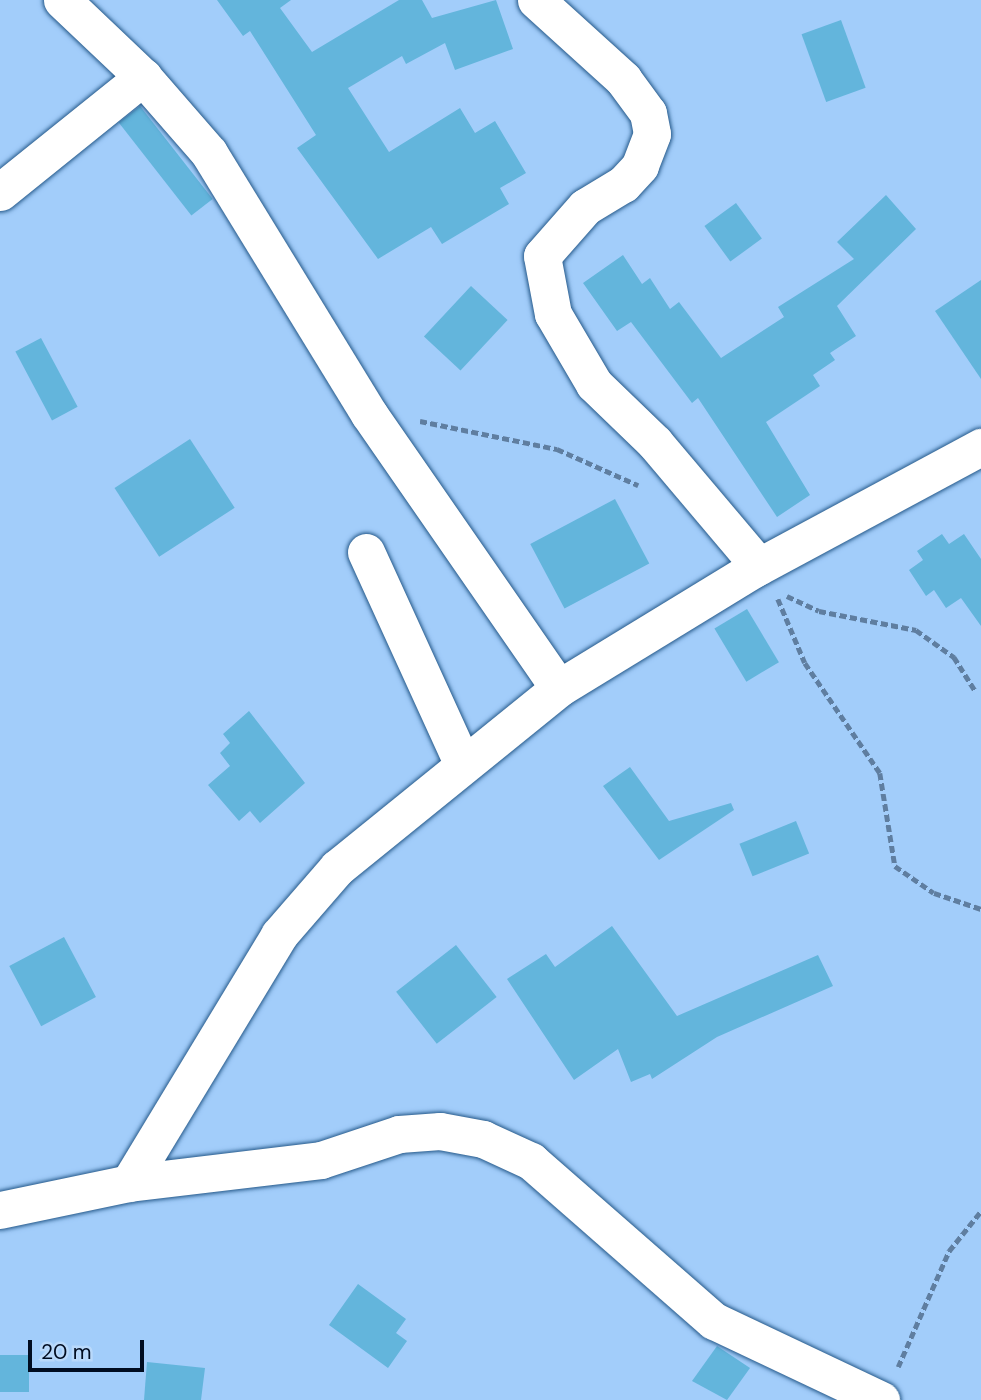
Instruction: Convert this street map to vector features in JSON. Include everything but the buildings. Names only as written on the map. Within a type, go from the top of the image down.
[{"type":"street","points":[[62,0],[143,77],[209,153],[369,414],[559,688]]},
{"type":"street","points":[[536,0],[623,79],[648,114],[652,134],[640,166],[623,184],[585,206],[542,256],[553,314],[594,384],[655,443],[762,573]]},
{"type":"street","points":[[0,192],[143,77]]},
{"type":"street","points":[[128,1183],[279,936],[337,868],[462,763],[559,688],[981,447]]},
{"type":"street","points":[[366,552],[462,763]]},
{"type":"street","points":[[0,1210],[128,1183],[321,1160],[399,1134],[440,1131],[484,1139],[531,1161],[714,1321],[887,1388]]},
{"type":"path","points":[[369,414],[496,432],[557,449],[653,492]]},
{"type":"path","points":[[762,573],[819,611],[916,630],[954,657],[976,692]]},
{"type":"path","points":[[762,573],[805,663],[880,773],[895,866],[934,892],[981,909]]},
{"type":"path","points":[[887,1388],[949,1251],[981,1211]]}]
